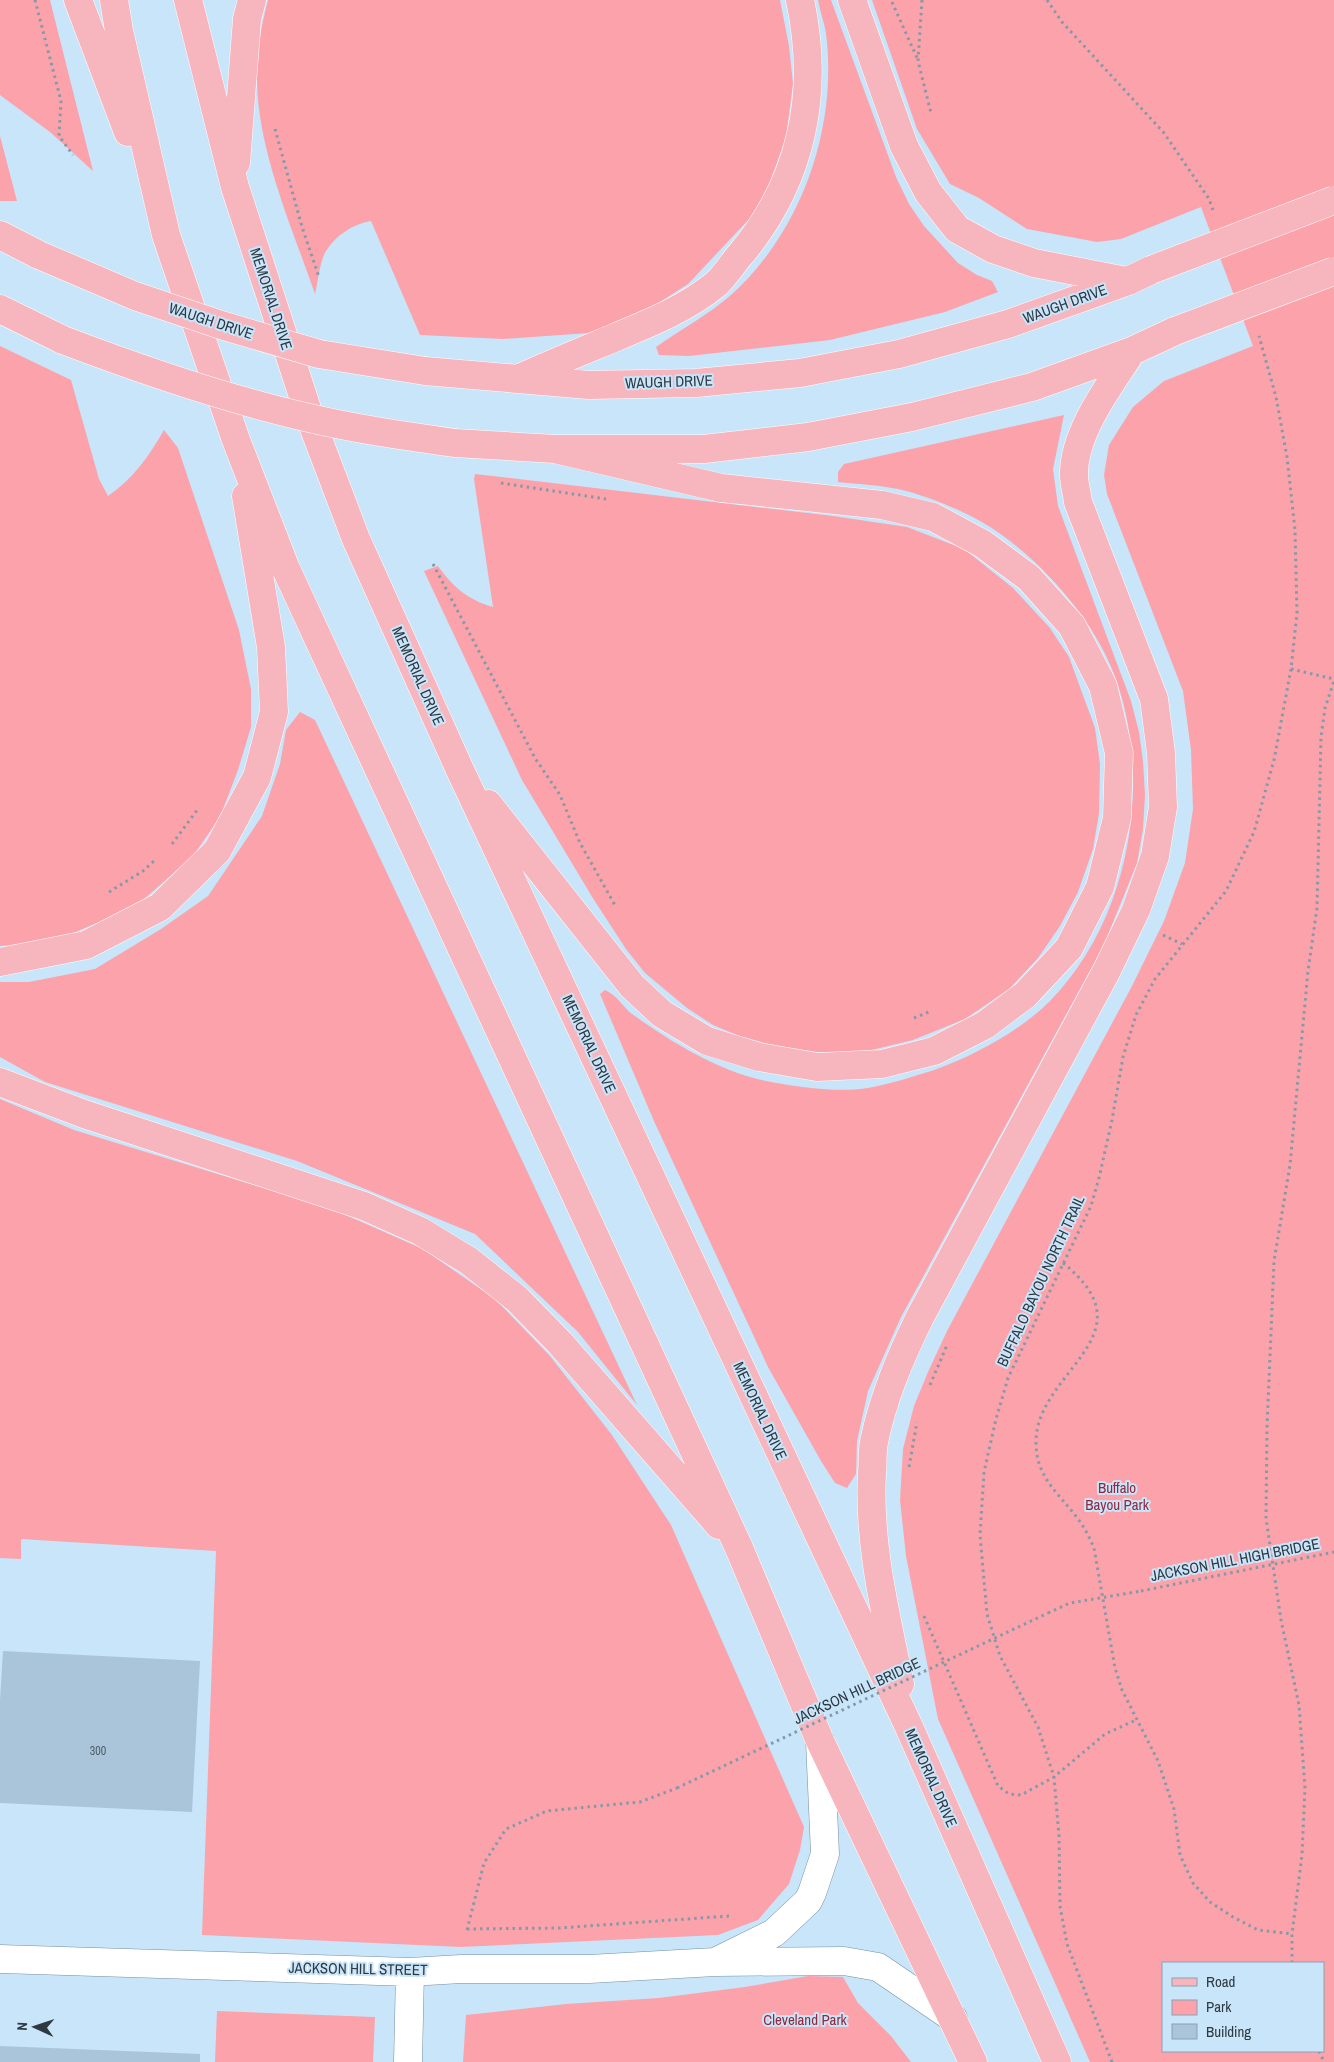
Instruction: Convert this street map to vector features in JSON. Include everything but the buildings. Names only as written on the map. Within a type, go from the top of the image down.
[{"type":"main road","points":[[78,0],[166,235],[236,440],[286,569],[739,1548],[820,1741],[973,2062]]},
{"type":"main road","points":[[114,0],[119,32],[166,235]]},
{"type":"main road","name":"MEMORIAL DRIVE","points":[[188,0],[235,187],[310,418],[356,539],[460,770],[909,1728],[1058,2062]]},
{"type":"main road","points":[[235,187],[247,19],[252,0]]},
{"type":"main road","points":[[517,379],[666,316],[716,284],[753,240],[781,195],[800,142],[809,85],[807,31],[800,0]]},
{"type":"main road","points":[[852,0],[904,146],[928,192],[957,230],[993,249],[1034,263],[1139,276]]},
{"type":"main road","name":"WAUGH DRIVE","points":[[0,235],[39,255],[135,296],[221,325],[319,354],[425,371],[589,385],[686,383],[800,373],[899,354],[990,329],[1139,276],[1334,200]]},
{"type":"main road","points":[[0,309],[63,340],[203,390],[305,417],[374,432],[455,443],[555,449],[704,449],[808,437],[912,417],[1032,387],[1132,351],[1175,331],[1334,271]]},
{"type":"main road","points":[[909,1728],[876,1560],[870,1500],[874,1444],[886,1396],[920,1317],[1110,963],[1136,910],[1157,846],[1163,807],[1154,699],[1078,502],[1074,474],[1078,450],[1090,416],[1132,351]]},
{"type":"main road","points":[[0,962],[86,945],[160,908],[217,851],[257,777],[274,712],[271,647],[236,440]]},
{"type":"main road","points":[[460,770],[605,949],[632,986],[662,1014],[707,1041],[759,1057],[817,1067],[882,1064],[934,1051],[985,1025],[1025,995],[1069,948],[1100,887],[1117,818],[1119,753],[1103,686],[1072,626],[1029,578],[983,544],[933,517],[882,505],[721,488],[555,449]]},
{"type":"main road","points":[[0,1082],[84,1114],[364,1206],[420,1231],[469,1261],[517,1299],[560,1343],[739,1548]]},
{"type":"street","name":"JACKSON HILL STREET","points":[[715,1962],[774,1933],[808,1900],[812,1893],[825,1854],[820,1741]]},
{"type":"street","name":"JACKSON HILL STREET","points":[[0,1959],[410,1972],[461,1969],[589,1969],[715,1962],[844,1961],[878,1968],[953,2018]]},
{"type":"street","points":[[408,2062],[410,1972]]},
{"type":"path","points":[[35,0],[60,101],[59,136],[72,155]]},
{"type":"path","points":[[891,0],[918,61],[933,118]]},
{"type":"path","points":[[918,61],[922,0]]},
{"type":"path","points":[[1047,0],[1062,22],[1164,133],[1209,199],[1216,218]]},
{"type":"path","points":[[275,125],[289,183],[318,277]]},
{"type":"path","name":"BUFFALO BAYOU NORTH TRAIL","points":[[1112,2062],[1067,1944],[1060,1906],[1059,1836],[1054,1777],[1038,1727],[1000,1656],[987,1614],[980,1535],[984,1472],[1008,1378],[1091,1206],[1100,1178],[1123,1057],[1136,1014],[1154,979],[1213,909],[1226,890],[1254,832],[1274,760],[1291,669],[1297,612],[1294,530],[1287,457],[1276,398],[1264,349],[1257,330]]},
{"type":"path","points":[[494,482],[609,499]]},
{"type":"path","points":[[433,564],[535,758],[560,795],[580,843],[620,914]]},
{"type":"path","points":[[1291,669],[1334,680],[1325,708],[1321,738],[1317,908],[1308,971],[1290,1165],[1274,1261],[1267,1427],[1266,1518],[1281,1620],[1299,1705],[1305,1788],[1302,1855],[1292,1934],[1292,1962]]},
{"type":"path","points":[[171,845],[200,807]]},
{"type":"path","points":[[107,893],[143,871],[157,858]]},
{"type":"path","points":[[1160,934],[1182,944]]},
{"type":"path","points":[[905,1021],[937,1009]]},
{"type":"path","points":[[1063,1263],[1080,1277],[1087,1286],[1096,1309],[1096,1322],[1094,1336],[1088,1348],[1048,1401],[1040,1415],[1036,1444],[1038,1459],[1052,1490],[1076,1516],[1087,1532],[1094,1548],[1114,1668],[1136,1720],[1158,1761],[1174,1808],[1180,1854],[1192,1883],[1210,1902],[1258,1930],[1292,1934]]},
{"type":"path","points":[[927,1392],[951,1338]]},
{"type":"path","points":[[909,1468],[917,1420]]},
{"type":"path","name":"JACKSON HILL HIGH BRIDGE","points":[[1103,1597],[1334,1552]]},
{"type":"path","name":"JACKSON HILL BRIDGE","points":[[461,1969],[461,1947],[484,1863],[506,1829],[547,1811],[640,1802],[677,1788],[1070,1603],[1103,1597]]},
{"type":"path","points":[[922,1612],[998,1786],[1009,1794],[1020,1795],[1054,1777],[1105,1734],[1136,1720]]},
{"type":"path","points":[[467,1929],[559,1928],[733,1915]]},
{"type":"green space","points":[[0,0],[50,0],[93,171],[50,132],[0,95]]},
{"type":"green space","points":[[268,0],[780,0],[789,46],[793,84],[786,137],[769,185],[752,216],[688,284],[635,318],[589,333],[503,339],[420,335],[371,221],[346,231],[330,245],[322,260],[315,294],[278,190],[270,163],[259,110],[257,62]]},
{"type":"green space","points":[[818,0],[831,0],[896,177],[909,204],[924,226],[958,263],[977,275],[992,281],[998,292],[945,312],[830,340],[689,356],[659,355],[656,347],[731,295],[756,269],[777,240],[795,209],[810,175],[820,140],[826,105],[828,69],[826,33]]},
{"type":"green space","name":"Buffalo Bayou Park","points":[[872,0],[1334,0],[1334,2062],[1090,2062],[938,1719],[906,1556],[900,1500],[903,1449],[914,1406],[947,1331],[1132,986],[1164,921],[1185,863],[1193,809],[1191,750],[1183,691],[1107,494],[1104,475],[1109,445],[1133,407],[1164,381],[1253,346],[1201,207],[1121,239],[1097,242],[1027,229],[979,198],[950,184],[917,129]]},
{"type":"green space","points":[[0,136],[17,201],[0,201]]},
{"type":"green space","points":[[0,346],[71,380],[99,479],[108,496],[117,490],[140,466],[164,430],[178,448],[239,630],[251,689],[251,727],[238,770],[220,817],[193,856],[135,907],[54,941],[0,946]]},
{"type":"green space","points":[[1064,415],[1053,469],[1058,506],[1131,701],[1139,732],[1145,795],[1143,829],[1137,863],[1103,947],[901,1317],[868,1391],[857,1441],[856,1474],[847,1488],[835,1483],[768,1367],[654,1121],[600,994],[605,990],[609,992],[632,1014],[663,1035],[713,1063],[730,1070],[766,1081],[817,1089],[843,1090],[868,1088],[903,1080],[967,1057],[997,1041],[1026,1022],[1050,1001],[1077,969],[1098,933],[1115,894],[1126,852],[1132,810],[1133,767],[1128,725],[1118,685],[1110,664],[1086,622],[1055,583],[1020,549],[991,527],[952,507],[911,492],[883,486],[838,482],[838,472],[844,464]]},
{"type":"green space","points":[[475,474],[833,516],[907,527],[964,549],[1013,588],[1050,628],[1069,657],[1095,728],[1100,764],[1099,813],[1093,849],[1078,892],[1060,926],[1038,958],[1009,989],[965,1019],[913,1040],[859,1053],[817,1052],[772,1045],[737,1035],[713,1025],[687,1008],[645,973],[626,949],[594,900],[522,780],[424,571],[438,566],[462,592],[476,601],[493,607],[474,479]]},
{"type":"green space","points":[[300,712],[315,720],[637,1405],[578,1332],[475,1234],[297,1161],[45,1082],[0,1057],[0,982],[29,982],[95,969],[161,929],[208,896],[262,816],[280,764],[286,730]]},
{"type":"green space","points":[[0,1099],[74,1130],[332,1209],[423,1249],[495,1299],[550,1356],[612,1435],[671,1525],[804,1827],[800,1850],[789,1884],[758,1920],[718,1935],[461,1947],[202,1935],[216,1551],[21,1539],[21,1559],[0,1558]]},
{"type":"green space","name":"Cleveland Park","points":[[808,1976],[843,1977],[858,2003],[891,2036],[911,2062],[463,2062],[466,2015],[566,2004],[659,1998],[745,1987]]},
{"type":"green space","points":[[217,2011],[375,2017],[373,2062],[215,2062]]}]
